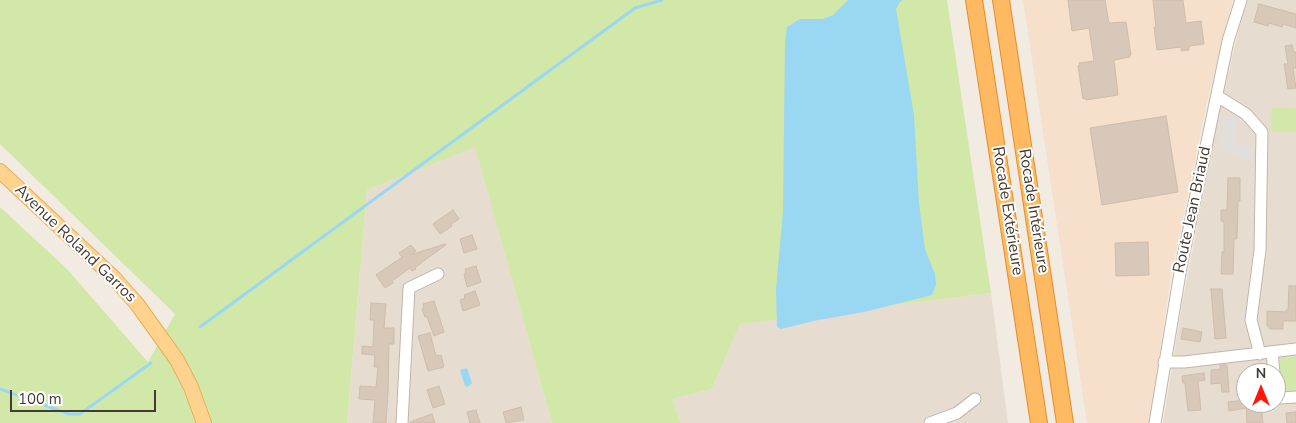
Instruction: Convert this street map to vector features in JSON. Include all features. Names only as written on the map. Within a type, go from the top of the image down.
[{"type":"highway","name":"Rocade Extérieure","points":[[974,0],[1039,423]]},
{"type":"highway","name":"Rocade Intérieure","points":[[1001,0],[1065,423]]},
{"type":"highway","points":[[1030,423],[1029,413],[1036,398]]},
{"type":"main road","name":"Avenue Roland Garros","points":[[0,171],[114,278],[138,304],[177,360],[191,387],[204,423]]},
{"type":"street","name":"Route Jean Briaud","points":[[1155,423],[1181,267],[1228,40],[1241,0]]},
{"type":"street","points":[[1216,96],[1246,114],[1262,132],[1260,250],[1250,320],[1260,354]]},
{"type":"street","points":[[402,423],[409,288],[438,274]]},
{"type":"street","points":[[1164,362],[1184,362],[1296,349]]},
{"type":"street","points":[[1272,352],[1273,363]]},
{"type":"street","points":[[930,423],[957,413],[975,399]]},
{"type":"shaded area","points":[[1023,0],[1233,0],[1207,102],[1171,275],[1150,423],[1087,423]]},
{"type":"shaded area","points":[[1248,0],[1296,0],[1296,423],[1163,423],[1182,304],[1218,117],[1240,24]]},
{"type":"shaded area","points":[[1224,115],[1238,119],[1234,140],[1253,147],[1254,163],[1218,146]]},
{"type":"shaded area","points":[[475,146],[552,423],[347,423],[367,190]]},
{"type":"shaded area","points":[[991,293],[1008,423],[681,423],[672,399],[712,389],[740,324]]},
{"type":"green space","points":[[0,0],[947,0],[991,293],[740,324],[712,389],[672,399],[681,423],[552,423],[475,147],[367,190],[347,423],[0,423],[0,207],[67,269],[148,362],[175,314],[0,144]]},
{"type":"green space","points":[[1272,107],[1296,108],[1296,132],[1271,132]]},
{"type":"green space","points":[[1296,357],[1296,393],[1286,394],[1286,363],[1280,363],[1282,358]]},
{"type":"water","points":[[848,0],[903,0],[896,9],[914,115],[919,203],[925,249],[935,274],[936,285],[932,295],[864,312],[781,329],[777,327],[776,290],[783,211],[785,42],[787,27],[800,19],[823,19],[833,15]]},
{"type":"water","points":[[467,368],[472,383],[468,387],[465,386],[460,370]]},
{"type":"building","points":[[1068,0],[1105,0],[1109,23],[1126,22],[1131,55],[1129,55],[1130,57],[1114,60],[1118,95],[1083,99],[1078,66],[1080,65],[1079,63],[1094,61],[1089,28],[1072,31]]},
{"type":"building","points":[[1153,0],[1183,0],[1186,23],[1201,21],[1204,44],[1189,46],[1189,50],[1181,51],[1181,47],[1157,50]]},
{"type":"building","points":[[1259,4],[1296,14],[1296,28],[1283,24],[1282,27],[1269,23],[1268,26],[1254,22]]},
{"type":"building","points":[[1292,45],[1294,52],[1296,52],[1296,68],[1293,68],[1296,88],[1288,89],[1284,64],[1288,64],[1285,46]]},
{"type":"building","points":[[1166,116],[1178,192],[1102,205],[1090,128]]},
{"type":"building","points":[[1228,178],[1240,178],[1240,201],[1238,201],[1237,239],[1234,239],[1233,274],[1221,274],[1222,252],[1224,252],[1224,222],[1221,221],[1221,210],[1227,210]]},
{"type":"building","points":[[453,210],[459,219],[440,234],[433,224]]},
{"type":"building","points":[[472,235],[477,249],[464,253],[460,239]]},
{"type":"building","points":[[1148,242],[1149,275],[1116,276],[1115,243]]},
{"type":"building","points":[[445,244],[416,269],[412,271],[410,268],[385,288],[376,275],[402,257],[399,253],[411,245],[416,251],[410,255]]},
{"type":"building","points":[[476,266],[481,282],[467,287],[464,274],[466,273],[465,269]]},
{"type":"building","points":[[1289,286],[1296,286],[1296,321],[1283,321],[1283,329],[1270,329],[1267,325],[1267,311],[1286,312],[1288,310]]},
{"type":"building","points":[[1211,289],[1222,289],[1226,338],[1215,339]]},
{"type":"building","points":[[475,291],[480,305],[463,311],[460,300],[465,298],[464,295]]},
{"type":"building","points":[[434,301],[444,332],[434,336],[422,309],[424,308],[423,304]]},
{"type":"building","points":[[371,303],[386,304],[384,328],[394,328],[394,344],[389,344],[386,423],[373,423],[375,400],[359,399],[360,386],[376,387],[378,367],[374,367],[375,355],[362,354],[362,346],[373,347],[374,320],[370,320]]},
{"type":"building","points":[[1183,328],[1202,332],[1200,342],[1181,339]]},
{"type":"building","points":[[430,333],[436,356],[441,355],[444,367],[428,371],[418,336]]},
{"type":"building","points":[[1220,365],[1227,365],[1229,392],[1222,392],[1221,383],[1211,384],[1211,370],[1221,369]]},
{"type":"building","points":[[1204,373],[1205,380],[1198,381],[1201,410],[1188,411],[1185,383],[1183,383],[1182,376]]},
{"type":"building","points":[[439,386],[445,404],[433,408],[427,390]]},
{"type":"building","points":[[1236,401],[1236,410],[1229,411],[1228,402]]},
{"type":"building","points":[[521,407],[524,420],[506,423],[503,412]]},
{"type":"building","points":[[476,410],[480,423],[470,423],[467,412]]},
{"type":"building","points":[[1296,412],[1296,423],[1287,423],[1286,413]]},
{"type":"building","points":[[1246,413],[1262,413],[1263,423],[1247,423]]},
{"type":"building","points":[[432,414],[435,423],[410,423],[410,422]]},
{"type":"waterway","points":[[200,327],[635,8],[662,0]]},
{"type":"waterway","points":[[0,389],[69,414],[80,414],[151,363]]}]
